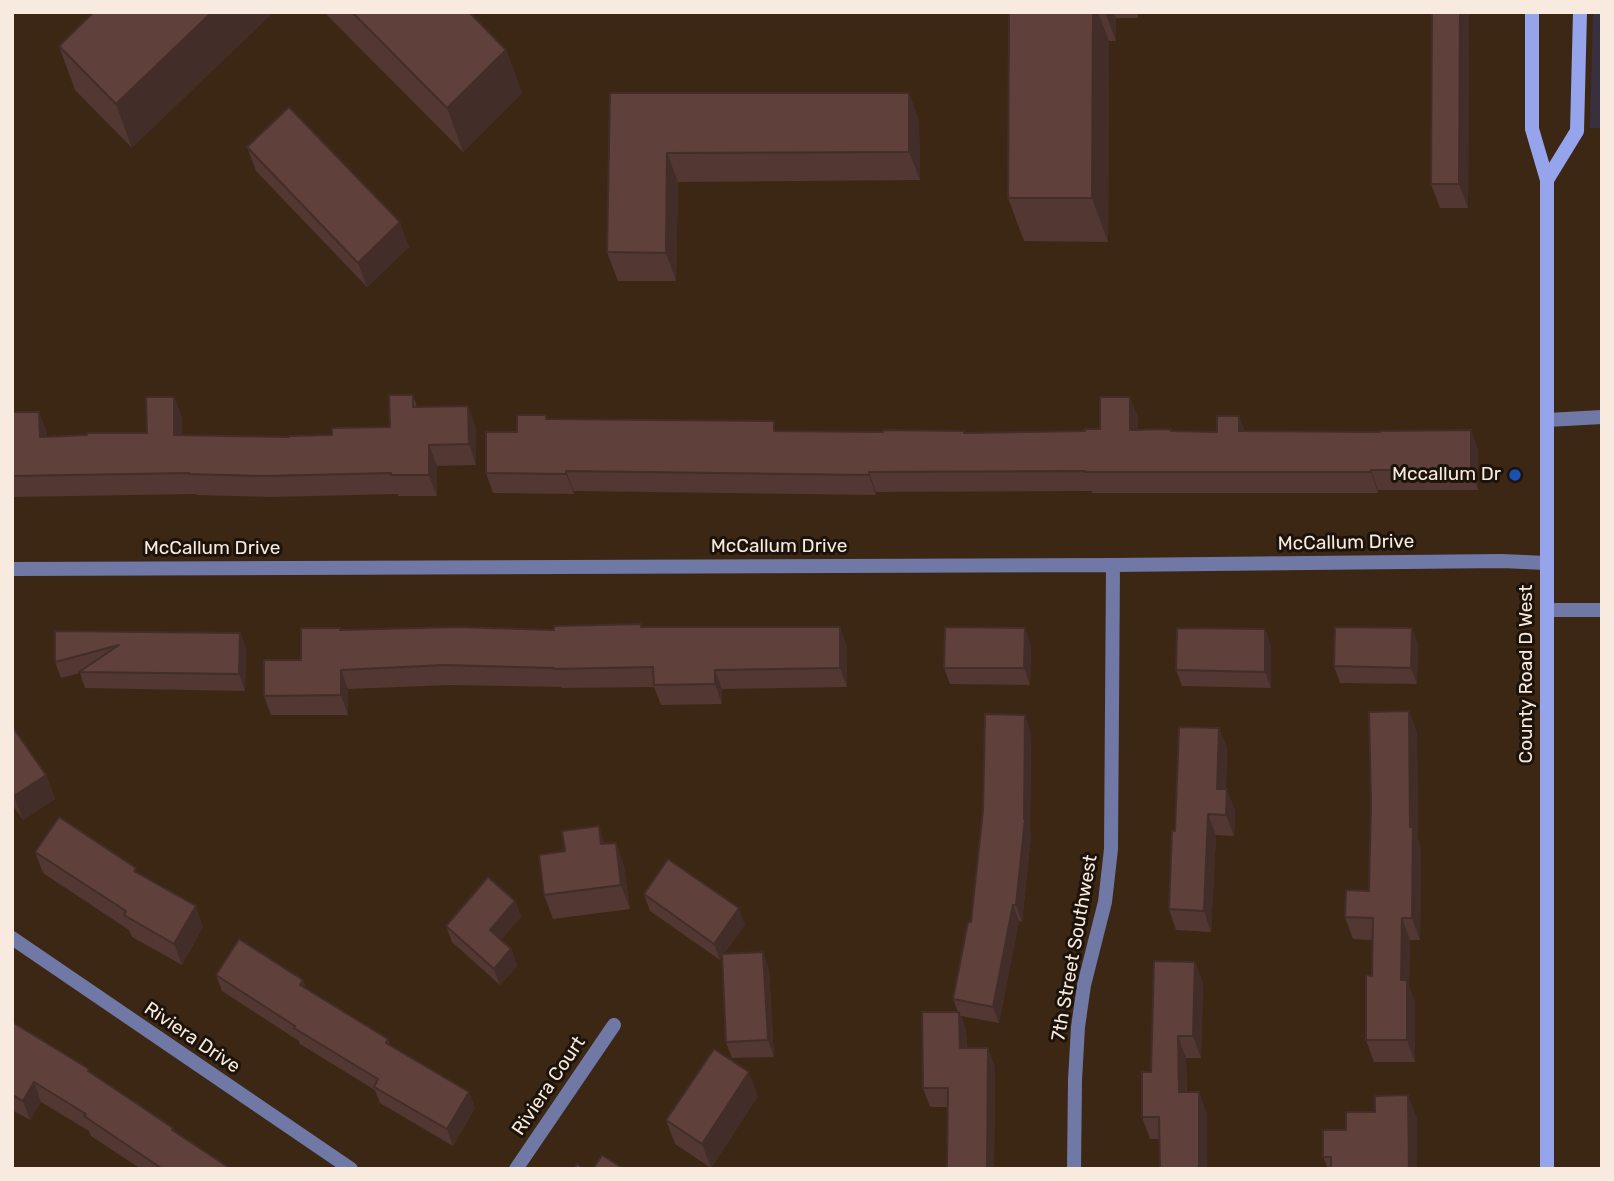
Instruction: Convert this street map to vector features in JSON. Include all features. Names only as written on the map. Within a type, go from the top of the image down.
[{"type":"main road","name":"County Road D West","points":[[1532,12],[1532,129],[1547,180],[1547,1169]]},
{"type":"main road","points":[[1547,180],[1577,131],[1580,12]]},
{"type":"street","points":[[1547,420],[1602,417]]},
{"type":"street","name":"McCallum Drive","points":[[12,569],[1488,561],[1546,563]]},
{"type":"street","name":"7th Street Southwest","points":[[1074,1169],[1078,1027],[1084,985],[1105,902],[1111,849],[1113,565]]},
{"type":"street","points":[[1547,610],[1602,610]]},
{"type":"street","name":"Riviera Drive","points":[[12,938],[351,1169]]},
{"type":"street","name":"Riviera Court","points":[[516,1169],[614,1025]]},
{"type":"shaded area","points":[[1593,12],[1602,12],[1602,128],[1590,128]]},
{"type":"building","points":[[94,12],[212,12],[116,104],[59,46]]},
{"type":"building","points":[[352,12],[469,12],[506,50],[447,108]]},
{"type":"building","points":[[1009,12],[1093,12],[1092,198],[1008,198]]},
{"type":"building","points":[[1432,12],[1460,12],[1459,184],[1431,184]]},
{"type":"building","points":[[610,93],[909,93],[909,152],[667,153],[666,253],[607,252]]},
{"type":"building","points":[[289,107],[400,222],[358,263],[247,147]]},
{"type":"building","points":[[389,395],[413,395],[413,407],[468,406],[469,444],[429,445],[429,475],[391,473],[263,476],[189,473],[12,476],[12,412],[39,412],[40,437],[87,433],[147,433],[146,397],[174,397],[174,435],[289,437],[332,435],[332,428],[390,427]]},
{"type":"building","points":[[1100,397],[1130,397],[1130,430],[1217,432],[1217,416],[1239,416],[1239,431],[1471,430],[1471,470],[869,472],[869,475],[566,471],[566,474],[486,473],[486,432],[517,432],[517,415],[546,415],[546,419],[774,421],[774,431],[1085,431],[1084,429],[1100,429]]},
{"type":"building","points":[[641,624],[641,627],[840,627],[840,668],[715,670],[715,684],[654,685],[653,667],[554,669],[444,665],[341,670],[341,695],[264,696],[264,660],[301,660],[301,628],[340,630],[457,627],[554,630],[554,626]]},
{"type":"building","points":[[945,627],[1025,628],[1024,668],[944,668]]},
{"type":"building","points":[[1335,627],[1412,628],[1411,668],[1334,666]]},
{"type":"building","points":[[1177,628],[1265,629],[1265,672],[1176,670]]},
{"type":"building","points":[[55,631],[240,633],[239,674],[79,672],[119,645],[55,662]]},
{"type":"building","points":[[1409,711],[1410,827],[1413,827],[1412,918],[1402,918],[1401,980],[1407,980],[1407,1040],[1366,1040],[1366,975],[1372,976],[1373,918],[1345,917],[1346,890],[1369,891],[1369,712]]},
{"type":"building","points":[[985,714],[1025,715],[1025,819],[1016,905],[1013,905],[993,1007],[953,999],[968,922],[971,922],[983,810]]},
{"type":"building","points":[[12,726],[46,775],[14,796],[12,793]]},
{"type":"building","points":[[1179,727],[1219,728],[1217,789],[1227,789],[1226,815],[1208,814],[1204,911],[1169,909]]},
{"type":"building","points":[[59,817],[136,868],[134,871],[196,906],[174,944],[124,915],[126,911],[35,852]]},
{"type":"building","points":[[599,826],[601,844],[616,843],[621,885],[544,895],[539,855],[565,851],[562,831]]},
{"type":"building","points":[[668,859],[739,908],[714,944],[644,894]]},
{"type":"building","points":[[488,877],[515,901],[490,930],[511,949],[494,969],[446,926]]},
{"type":"building","points":[[239,939],[303,980],[300,985],[388,1039],[386,1043],[469,1092],[447,1129],[374,1087],[378,1079],[294,1028],[295,1026],[216,975]]},
{"type":"building","points":[[763,952],[768,1040],[726,1042],[722,954]]},
{"type":"building","points":[[1154,961],[1195,962],[1193,1036],[1178,1036],[1179,1092],[1199,1092],[1199,1169],[1160,1169],[1159,1117],[1142,1117],[1142,1072],[1151,1072]]},
{"type":"building","points":[[922,1012],[959,1012],[960,1048],[988,1048],[987,1169],[947,1169],[948,1088],[923,1088]]},
{"type":"building","points":[[12,1022],[89,1069],[88,1071],[231,1169],[161,1169],[84,1116],[86,1114],[34,1082],[23,1101],[12,1095]]},
{"type":"building","points":[[714,1049],[749,1072],[702,1144],[666,1120]]},
{"type":"building","points":[[1408,1095],[1409,1169],[1331,1169],[1331,1157],[1323,1157],[1323,1130],[1346,1130],[1346,1112],[1375,1112],[1375,1096]]},
{"type":"building","points":[[602,1155],[624,1169],[593,1169]]},
{"type":"place","name":"Mccallum Dr","points":[[1515,475]]}]
